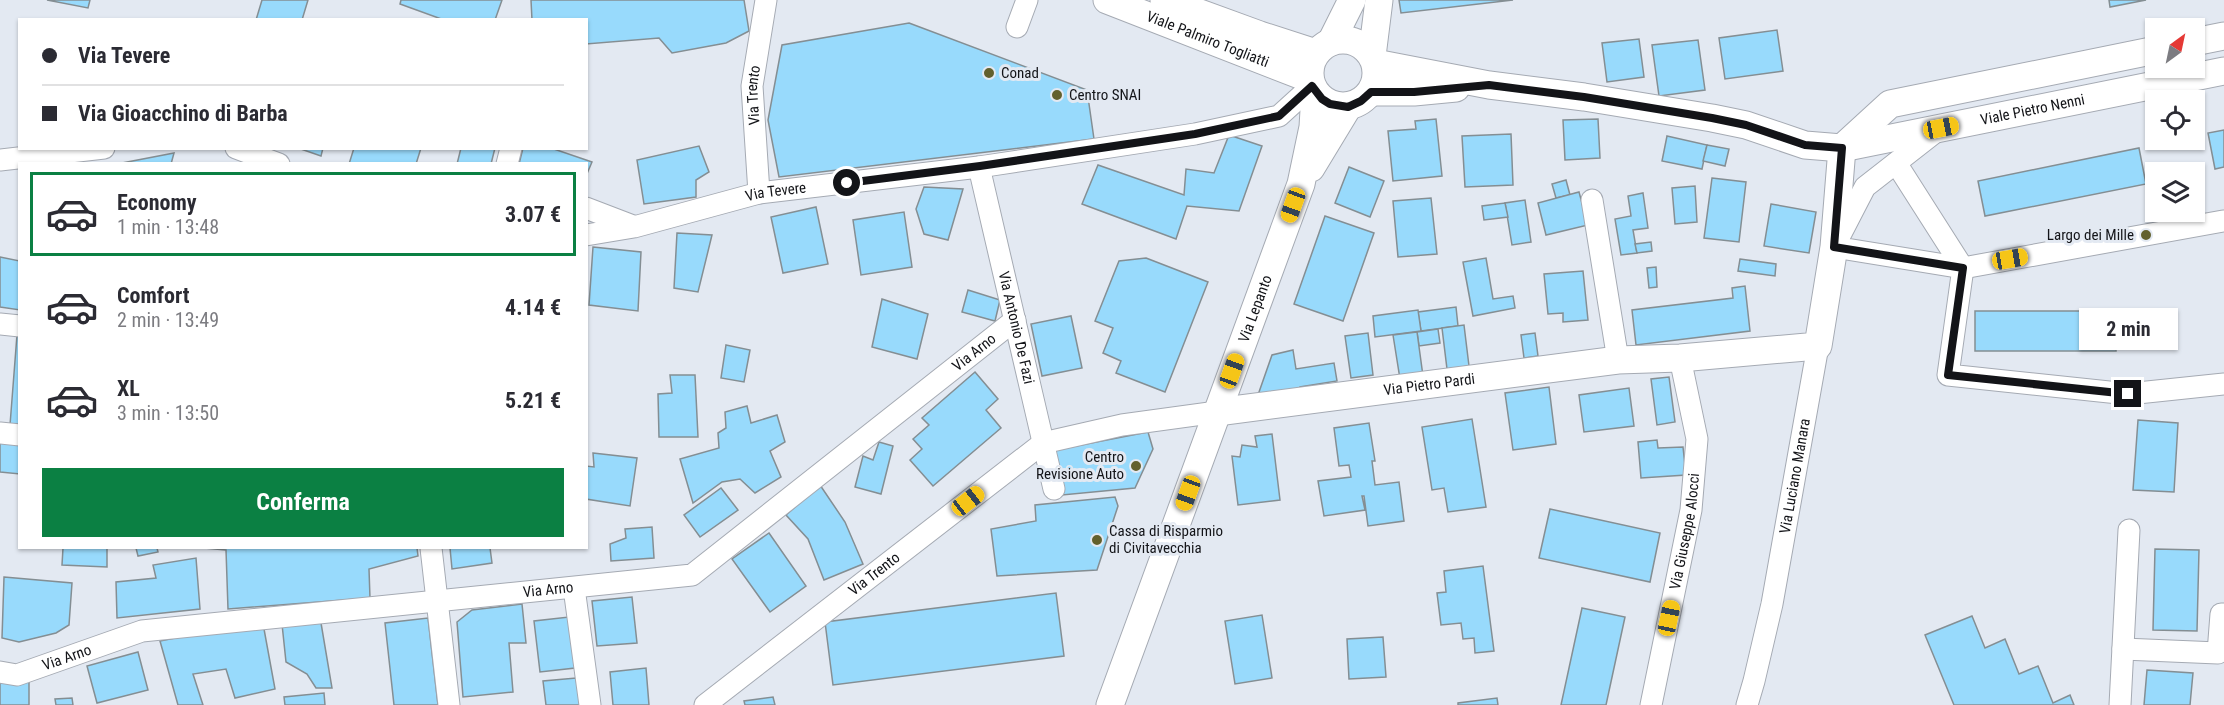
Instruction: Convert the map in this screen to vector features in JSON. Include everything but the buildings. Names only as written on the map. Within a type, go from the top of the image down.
[{"type":"street","name":"Via Trento","points":[[759,193],[752,86],[766,0]]},
{"type":"street","points":[[1017,27],[1027,0]]},
{"type":"street","name":"Viale Palmiro Togliatti","points":[[1107,0],[1312,86]]},
{"type":"street","name":"Viale Palmiro Togliatti","points":[[1164,0],[1260,35],[1323,47]]},
{"type":"street","points":[[1352,0],[1310,65],[1312,86],[1330,104],[1348,107],[1361,101],[1371,92],[1376,77],[1373,60],[1379,0]]},
{"type":"street","points":[[2205,40],[2224,36]]},
{"type":"street","points":[[1323,47],[1344,40],[1357,43],[1368,51],[1373,60]]},
{"type":"street","points":[[1834,247],[1842,148],[1890,104],[2145,52]]},
{"type":"street","name":"Viale Pietro Nenni","points":[[1373,60],[1489,85],[1584,97],[1712,118],[1746,125],[1805,145],[1842,148],[2224,72]]},
{"type":"street","name":"Viale Pietro Nenni","points":[[1371,92],[1414,92],[1489,85]]},
{"type":"street","name":"Via Tevere","points":[[588,235],[634,226],[759,193],[980,166],[1195,134],[1279,116],[1312,86]]},
{"type":"street","name":"Via Lepanto","points":[[1110,705],[1301,184],[1313,127],[1312,86]]},
{"type":"street","name":"Via Lepanto","points":[[1301,184],[1348,107]]},
{"type":"street","points":[[1834,247],[1865,187],[1941,128]]},
{"type":"street","points":[[0,160],[85,150]]},
{"type":"street","points":[[224,150],[240,162]]},
{"type":"street","points":[[241,150],[274,162]]},
{"type":"street","points":[[1896,163],[1963,268],[1948,375],[2128,394],[2224,384]]},
{"type":"street","name":"Via Antonio De Fazi","points":[[980,166],[1054,489]]},
{"type":"street","points":[[1592,200],[1618,360]]},
{"type":"street","points":[[588,209],[634,226]]},
{"type":"street","points":[[1834,247],[1963,268],[2223,221]]},
{"type":"street","name":"Via Luciano Manara","points":[[1747,705],[1772,604],[1834,247]]},
{"type":"street","name":"Via Arno","points":[[0,672],[17,675],[142,631],[692,575],[1015,320]]},
{"type":"street","points":[[0,324],[18,326]]},
{"type":"street","name":"Via Pietro Pardi","points":[[1043,443],[1122,425],[1618,360],[1680,358],[1818,346]]},
{"type":"street","name":"Via Giuseppe Alocci","points":[[1651,705],[1691,510],[1696,451],[1697,439],[1680,358]]},
{"type":"street","points":[[0,433],[18,435]]},
{"type":"street","name":"Via Trento","points":[[705,705],[1043,443]]},
{"type":"street","points":[[2120,705],[2129,530]]},
{"type":"street","points":[[431,549],[449,705]]},
{"type":"street","points":[[574,588],[590,705]]},
{"type":"street","points":[[2123,649],[2218,653],[2221,614],[2224,615]]},
{"type":"place","name":"Conad","points":[[989,73]]},
{"type":"place","name":"Centro SNAI","points":[[1057,95]]},
{"type":"place","name":"Largo dei Mille","points":[[2146,235]]},
{"type":"place","name":"Centro Revisione Auto","points":[[1136,466]]},
{"type":"place","name":"Cassa di Risparmio di Civitavecchia","points":[[1097,540]]},
{"type":"route","points":[[847,183],[1195,134],[1279,116],[1312,86],[1315,93],[1322,99],[1339,107],[1355,105],[1371,92],[1414,92],[1489,85],[1584,97],[1712,118],[1746,125],[1805,145],[1842,148],[1834,247],[1963,268],[1948,375],[2128,394]]}]
